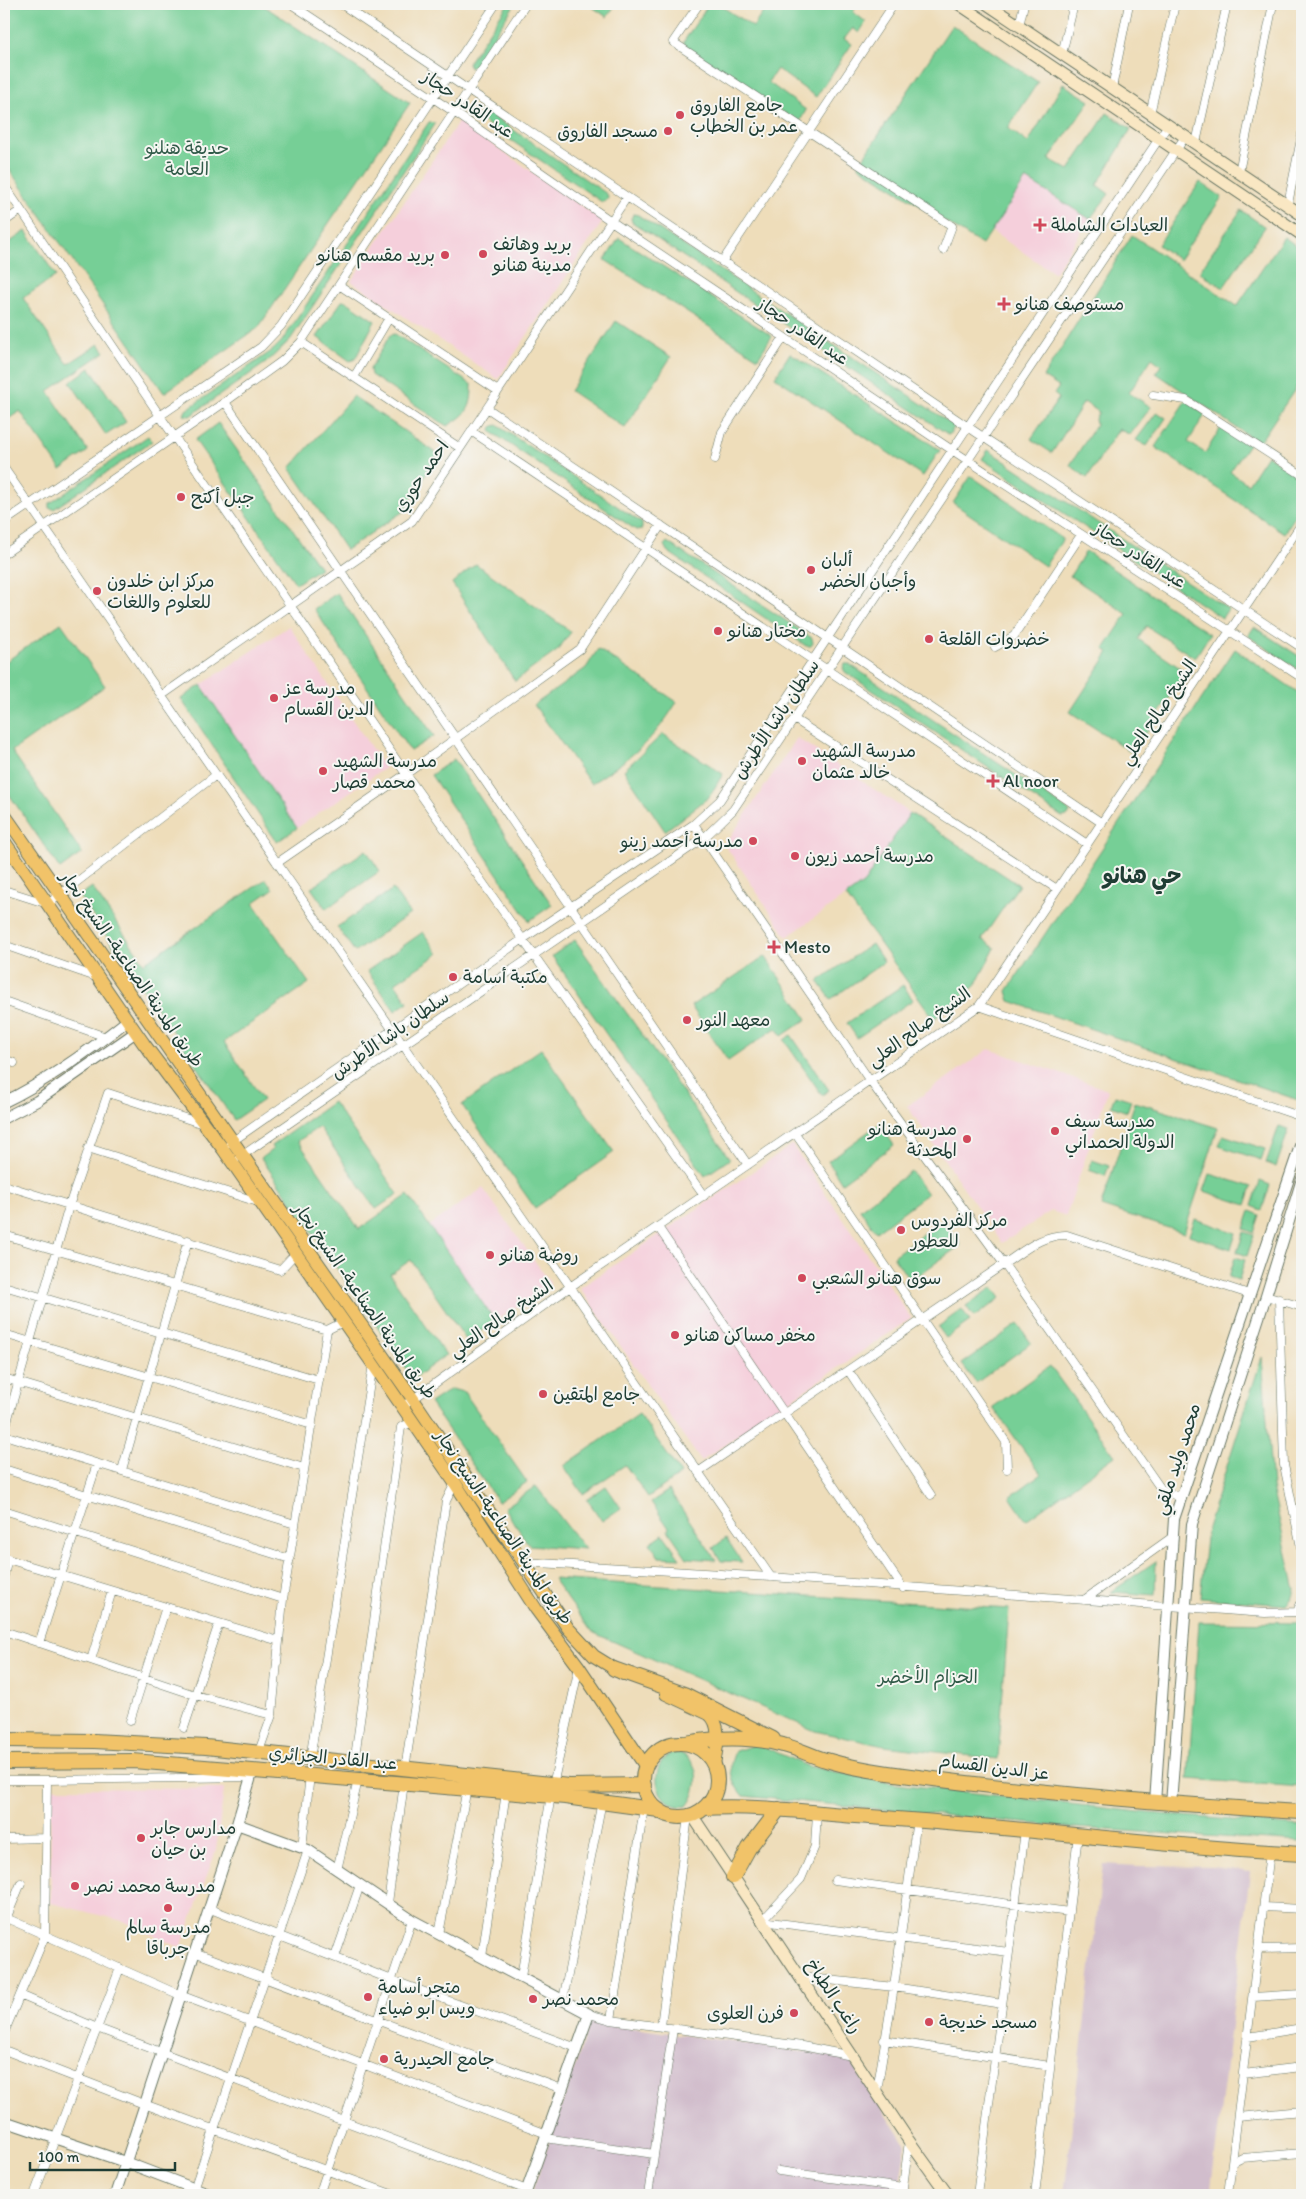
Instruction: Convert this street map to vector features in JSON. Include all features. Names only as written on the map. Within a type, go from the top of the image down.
[{"type":"highway","points":[[614,1669],[684,1694],[720,1710],[785,1745]]},
{"type":"highway","name":"عز الدين القسام","points":[[686,1743],[717,1738],[752,1739],[785,1745],[825,1760],[866,1770],[1029,1791],[1155,1803],[1302,1812]]},
{"type":"highway","name":"عبد القادر الجزائري","points":[[4,1740],[94,1741],[206,1747],[354,1764],[467,1788],[506,1792],[552,1790],[569,1786],[644,1785]]},
{"type":"highway","points":[[686,1743],[703,1750],[714,1765],[717,1784],[711,1801],[704,1808],[690,1816],[673,1816],[659,1810],[646,1795],[644,1785],[646,1766],[657,1750],[666,1745],[686,1743]]},
{"type":"highway","name":"عبد القادر الجزائري","points":[[4,1762],[133,1761],[252,1773],[310,1775],[358,1780],[404,1776],[552,1790],[602,1801],[659,1810]]},
{"type":"highway","points":[[704,1808],[779,1809],[1302,1854]]},
{"type":"highway","points":[[733,1877],[749,1848],[779,1809]]},
{"type":"main road","points":[[959,4],[1302,235]]},
{"type":"main road","points":[[993,6],[1019,26],[1302,215]]},
{"type":"main road","name":"طريق المدينة الصناعية- الشيخ نجار","points":[[4,814],[227,1145],[413,1399],[576,1638],[594,1656],[614,1669],[709,1714],[716,1723],[717,1738],[714,1765]]},
{"type":"main road","points":[[4,841],[136,1032],[205,1124],[227,1145]]},
{"type":"main road","name":"طريق المدينة الصناعية-الشيخ نجار","points":[[237,1159],[260,1203],[455,1483],[536,1609],[579,1667],[646,1766]]},
{"type":"main road","name":"راغب الطباخ","points":[[690,1816],[948,2195]]},
{"type":"street","name":"عبد القادر حجاز","points":[[291,4],[454,112],[611,221],[952,450],[1302,678]]},
{"type":"street","name":"عبد القادر حجاز","points":[[341,4],[968,427],[1302,648]]},
{"type":"street","points":[[4,522],[261,347],[281,326],[496,4]]},
{"type":"street","points":[[4,554],[225,402],[282,361],[301,342],[526,4]]},
{"type":"street","points":[[699,4],[674,42],[952,226],[942,250]]},
{"type":"street","points":[[722,262],[894,4]]},
{"type":"street","points":[[1019,26],[1024,4]]},
{"type":"street","points":[[1062,54],[1074,4]]},
{"type":"street","points":[[1112,88],[1128,4]]},
{"type":"street","points":[[1150,114],[1175,4]]},
{"type":"street","points":[[1196,143],[1226,4]]},
{"type":"street","points":[[1239,172],[1273,4]]},
{"type":"street","name":"سلطان باشا الأطرش","points":[[227,1145],[523,939],[694,824],[720,800],[1168,126]]},
{"type":"street","points":[[1288,204],[1302,134]]},
{"type":"street","name":"سلطان باشا الأطرش","points":[[237,1159],[704,838],[733,810],[1185,136]]},
{"type":"street","points":[[4,185],[174,437],[406,774],[704,1196]]},
{"type":"street","name":"احمد حوري","points":[[161,696],[412,521],[627,197]]},
{"type":"street","points":[[4,222],[21,210]]},
{"type":"street","points":[[339,285],[498,391]]},
{"type":"street","points":[[354,378],[388,318]]},
{"type":"street","points":[[715,459],[722,432],[784,337]]},
{"type":"street","points":[[301,342],[460,448]]},
{"type":"street","points":[[1153,395],[1186,400],[1302,475]]},
{"type":"street","points":[[225,402],[748,1165]]},
{"type":"street","points":[[487,408],[1102,823]]},
{"type":"street","points":[[471,431],[1087,844]]},
{"type":"street","points":[[4,468],[771,1577]]},
{"type":"street","name":"الشيخ صالح العلي","points":[[402,1407],[570,1287],[979,1006],[1302,523]]},
{"type":"street","points":[[277,863],[406,774],[580,649],[660,525]]},
{"type":"street","points":[[994,647],[1014,636],[1081,535]]},
{"type":"street","points":[[794,719],[1057,889]]},
{"type":"street","points":[[4,890],[48,904],[216,775]]},
{"type":"street","points":[[694,824],[870,1081],[1004,1264],[1161,1489],[1180,1498]]},
{"type":"street","points":[[4,945],[99,978]]},
{"type":"street","points":[[4,1001],[106,1037]]},
{"type":"street","points":[[979,1006],[1302,1116]]},
{"type":"street","points":[[4,1102],[30,1088],[128,1020]]},
{"type":"street","points":[[4,1118],[37,1101],[136,1032]]},
{"type":"street","points":[[4,1059],[14,1063]]},
{"type":"street","points":[[30,1088],[37,1101]]},
{"type":"street","points":[[205,1124],[108,1093],[69,1206],[4,1434],[296,1524]]},
{"type":"street","points":[[795,1133],[1006,1442],[1007,1469]]},
{"type":"street","name":"محمد وليد ملقي","points":[[1155,1803],[1171,1538],[1174,1519],[1302,1140]]},
{"type":"street","points":[[88,1148],[260,1203]]},
{"type":"street","name":"محمد وليد ملقي","points":[[1171,1804],[1184,1607],[1192,1524],[1302,1179]]},
{"type":"street","points":[[4,1185],[69,1206],[188,1240],[280,1270],[295,1254]]},
{"type":"street","points":[[658,1227],[902,1588]]},
{"type":"street","points":[[698,1472],[1004,1264],[1042,1239],[1055,1234],[1067,1235],[1249,1294]]},
{"type":"street","points":[[4,1235],[327,1330],[343,1322]]},
{"type":"street","points":[[122,1470],[188,1240]]},
{"type":"street","points":[[4,1286],[319,1380]]},
{"type":"street","points":[[1266,1296],[1302,1307]]},
{"type":"street","points":[[1279,1299],[1284,1465],[1302,1552]]},
{"type":"street","points":[[258,1754],[272,1715],[283,1598],[327,1330]]},
{"type":"street","points":[[4,1334],[312,1425]]},
{"type":"street","points":[[310,1759],[373,1364]]},
{"type":"street","points":[[848,1370],[930,1496]]},
{"type":"street","points":[[4,1378],[304,1468]]},
{"type":"street","points":[[354,1764],[401,1427],[413,1422]]},
{"type":"street","points":[[39,1643],[97,1464]]},
{"type":"street","points":[[4,1469],[290,1560]]},
{"type":"street","points":[[388,1903],[404,1776],[446,1501],[455,1483]]},
{"type":"street","points":[[4,1510],[283,1598]]},
{"type":"street","points":[[1084,1600],[1171,1538]]},
{"type":"street","points":[[4,1575],[6,1558],[279,1641]]},
{"type":"street","points":[[523,1562],[771,1577],[1265,1613],[1297,1612],[1302,1601]]},
{"type":"street","points":[[91,1660],[112,1590]]},
{"type":"street","points":[[130,1721],[166,1607]]},
{"type":"street","points":[[184,1728],[220,1623]]},
{"type":"street","points":[[4,1631],[195,1695],[272,1715]]},
{"type":"street","points":[[521,1977],[552,1790],[579,1667]]},
{"type":"street","points":[[4,1780],[252,1773],[237,1824],[114,2195]]},
{"type":"street","points":[[194,2189],[265,1978],[305,1849],[310,1775]]},
{"type":"street","points":[[4,2033],[45,1936],[47,1780]]},
{"type":"street","points":[[337,1870],[358,1780]]},
{"type":"street","points":[[438,1934],[467,1788]]},
{"type":"street","points":[[482,1957],[506,1792]]},
{"type":"street","points":[[563,2000],[602,1801]]},
{"type":"street","points":[[611,2020],[644,1808]]},
{"type":"street","points":[[762,1921],[800,1879],[814,1846],[817,1813]]},
{"type":"street","points":[[660,2026],[690,1816]]},
{"type":"street","points":[[877,2091],[894,1987],[917,1820]]},
{"type":"street","points":[[237,1824],[305,1849],[412,1920],[589,2014],[611,2020],[802,2046],[852,2056]]},
{"type":"street","points":[[977,2195],[1025,1831]]},
{"type":"street","points":[[1034,2195],[1078,1836]]},
{"type":"street","points":[[4,1839],[47,1838]]},
{"type":"street","points":[[1228,2195],[1270,1852]]},
{"type":"street","points":[[835,1880],[1068,1912]]},
{"type":"street","points":[[21,1883],[5,1919],[180,1995],[546,2136],[654,2154]]},
{"type":"street","points":[[334,1957],[360,1885]]},
{"type":"street","points":[[1264,1907],[1302,1909]]},
{"type":"street","points":[[208,1908],[279,1934],[392,1980],[577,2048]]},
{"type":"street","points":[[319,2195],[412,1920]]},
{"type":"street","points":[[762,1921],[1009,1952]]},
{"type":"street","points":[[1259,1949],[1302,1948]]},
{"type":"street","points":[[194,1952],[562,2090]]},
{"type":"street","points":[[34,2195],[120,1968]]},
{"type":"street","points":[[800,1977],[894,1987],[1002,2004]]},
{"type":"street","points":[[1253,1997],[1302,1994]]},
{"type":"street","points":[[20,1995],[97,2028],[344,2121],[526,2193],[589,2014]]},
{"type":"street","points":[[1248,2037],[1302,2028]]},
{"type":"street","points":[[648,2195],[673,2029]]},
{"type":"street","points":[[884,2040],[1050,2066]]},
{"type":"street","points":[[4,2050],[144,2104],[394,2195]]},
{"type":"street","points":[[1243,2074],[1302,2067]]},
{"type":"street","points":[[1238,2117],[1302,2111]]},
{"type":"street","points":[[4,2120],[125,2162],[207,2195]]},
{"type":"street","points":[[779,2171],[902,2192],[910,2141]]},
{"type":"street","points":[[1232,2163],[1242,2158],[1302,2153]]},
{"type":"shaded area","points":[[459,121],[603,221],[498,379],[351,281]]},
{"type":"shaded area","name":"العيادات الشاملة","points":[[1026,179],[1090,219],[1054,273],[991,231]]},
{"type":"shaded area","name":"مدرسة عز الدين القسام","points":[[289,626],[385,768],[297,828],[201,685]]},
{"type":"shaded area","points":[[797,738],[910,813],[864,883],[787,937],[725,845]]},
{"type":"shaded area","points":[[989,1049],[1108,1090],[1066,1216],[1051,1211],[1002,1243],[907,1106]]},
{"type":"shaded area","points":[[792,1145],[911,1318],[701,1461],[580,1288]]},
{"type":"shaded area","name":"روضة هنانو","points":[[483,1188],[551,1284],[495,1321],[429,1226]]},
{"type":"shaded area","points":[[50,1788],[224,1789],[216,1850],[181,1948],[123,1921],[51,1903]]},
{"type":"shaded area","points":[[1103,1864],[1213,1867],[1250,1872],[1210,2195],[1064,2195]]},
{"type":"shaded area","points":[[590,2022],[848,2058],[906,2144],[898,2195],[531,2195]]},
{"type":"green space","name":"حديقة هنلنو العامة","points":[[4,4],[261,4],[410,103],[258,328],[164,393],[4,162]]},
{"type":"green space","points":[[508,4],[515,4],[473,67],[470,68],[468,63]]},
{"type":"green space","points":[[588,4],[616,4],[607,17]]},
{"type":"green space","points":[[709,4],[718,4],[753,27],[766,8],[761,4],[837,4],[840,6],[842,4],[858,4],[853,12],[866,22],[859,33],[853,28],[844,39],[852,44],[816,97],[777,69],[768,82],[806,110],[799,123],[684,45],[684,41]]},
{"type":"green space","points":[[952,25],[1038,82],[1008,128],[1028,143],[1063,84],[1090,101],[1049,159],[1069,170],[1107,113],[1131,129],[1097,185],[1109,194],[1090,219],[1026,179],[982,245],[858,166]]},
{"type":"green space","points":[[486,111],[607,194],[608,198],[606,201],[602,202],[481,120],[479,113]]},
{"type":"green space","points":[[429,122],[434,123],[434,126],[290,340],[267,362],[190,416],[184,415],[186,410],[273,350],[282,341]]},
{"type":"green space","points":[[1200,182],[1222,197],[1179,260],[1158,245]]},
{"type":"green space","points":[[1241,210],[1265,227],[1223,288],[1199,272]]},
{"type":"green space","points":[[634,214],[955,426],[949,435],[632,222],[631,218]]},
{"type":"green space","points":[[26,231],[56,276],[23,298],[68,364],[99,344],[105,352],[48,391],[88,451],[61,470],[20,411],[4,422],[4,246]]},
{"type":"green space","points":[[1132,235],[1237,306],[1284,237],[1302,250],[1302,379],[1259,443],[1156,373],[1161,365],[1152,358],[1129,393],[1151,407],[1130,435],[1119,429],[1087,478],[1070,465],[1096,425],[1095,419],[1099,412],[1084,402],[1052,453],[1031,439],[1059,398],[1054,394],[1059,387],[1043,377]]},
{"type":"green space","points":[[619,238],[772,336],[758,358],[605,260]]},
{"type":"green space","points":[[342,301],[346,301],[375,321],[355,359],[350,361],[317,337]]},
{"type":"green space","points":[[616,321],[671,357],[625,428],[570,391]]},
{"type":"green space","points":[[395,334],[472,385],[470,405],[460,418],[447,426],[371,375],[370,369],[390,335]]},
{"type":"green space","points":[[790,353],[940,450],[923,476],[775,377]]},
{"type":"green space","points":[[90,368],[126,422],[106,435],[70,382]]},
{"type":"green space","points":[[353,396],[438,454],[404,511],[346,550],[290,468]]},
{"type":"green space","points":[[1186,400],[1205,415],[1188,442],[1205,453],[1222,426],[1249,444],[1230,472],[1248,484],[1267,455],[1302,478],[1302,506],[1284,533],[1155,447]]},
{"type":"green space","points":[[1157,412],[1166,418],[1147,446],[1136,440]]},
{"type":"green space","points":[[218,423],[320,568],[296,584],[195,440]]},
{"type":"green space","points":[[497,425],[642,523],[642,529],[636,530],[493,433],[492,427]]},
{"type":"green space","points":[[148,436],[152,441],[54,509],[49,508],[49,504]]},
{"type":"green space","points":[[988,450],[1228,609],[1222,618],[982,459]]},
{"type":"green space","points":[[971,476],[1063,539],[1045,566],[953,503]]},
{"type":"green space","points":[[667,542],[812,638],[813,643],[811,646],[806,646],[667,551],[664,545]]},
{"type":"green space","points":[[1086,551],[1210,634],[1195,658],[1146,626],[1138,639],[1186,672],[1133,753],[1070,712],[1109,652],[1104,649],[1127,614],[1070,576]]},
{"type":"green space","points":[[476,564],[571,632],[557,651],[515,681],[452,583]]},
{"type":"green space","points":[[337,593],[434,736],[410,751],[314,609]]},
{"type":"green space","points":[[61,623],[105,686],[12,751],[82,853],[60,869],[4,787],[4,663]]},
{"type":"green space","points":[[1254,627],[1302,658],[1302,672],[1248,636]]},
{"type":"green space","points":[[598,649],[677,702],[658,729],[639,749],[591,784],[534,705],[586,668]]},
{"type":"green space","points":[[1235,649],[1302,695],[1301,1101],[1010,1001],[1007,991]]},
{"type":"green space","points":[[845,664],[849,664],[1067,809],[1070,812],[1068,816],[1062,817],[845,672],[843,668]]},
{"type":"green space","points":[[201,685],[297,828],[277,842],[181,699]]},
{"type":"green space","points":[[663,734],[723,774],[709,797],[665,831],[624,770]]},
{"type":"green space","points":[[454,759],[552,905],[529,921],[431,775]]},
{"type":"green space","points":[[910,813],[1019,885],[982,939],[995,948],[975,986],[934,1019],[846,896],[864,883]]},
{"type":"green space","points":[[366,850],[380,871],[326,909],[311,888]]},
{"type":"green space","points":[[266,879],[273,889],[253,903],[309,983],[224,1042],[263,1100],[234,1120],[79,896],[92,887],[144,963]]},
{"type":"green space","points":[[393,889],[410,914],[355,952],[337,927]]},
{"type":"green space","points":[[423,932],[438,954],[395,983],[408,1002],[395,1011],[367,971]]},
{"type":"green space","points":[[575,940],[730,1159],[705,1176],[552,956]]},
{"type":"green space","points":[[872,944],[884,962],[831,999],[818,981]]},
{"type":"green space","points":[[765,956],[807,1019],[782,1036],[776,1028],[728,1061],[691,1006]]},
{"type":"green space","points":[[903,985],[913,1000],[857,1038],[847,1023]]},
{"type":"green space","points":[[791,1035],[829,1090],[822,1095],[784,1040]]},
{"type":"green space","points":[[541,1049],[614,1152],[535,1208],[462,1105]]},
{"type":"green space","points":[[1115,1095],[1131,1100],[1127,1112],[1111,1106]]},
{"type":"green space","points":[[333,1102],[398,1194],[376,1209],[319,1127],[298,1141],[359,1229],[408,1195],[495,1321],[467,1341],[411,1260],[390,1274],[446,1355],[413,1379],[261,1158],[273,1149],[271,1146]]},
{"type":"green space","points":[[1135,1102],[1218,1128],[1184,1233],[1101,1206]]},
{"type":"green space","points":[[879,1124],[894,1145],[842,1183],[828,1161]]},
{"type":"green space","points":[[1279,1126],[1289,1129],[1276,1167],[1266,1163]]},
{"type":"green space","points":[[1223,1135],[1265,1149],[1261,1160],[1219,1146]]},
{"type":"green space","points":[[1092,1160],[1109,1166],[1105,1176],[1089,1170]]},
{"type":"green space","points":[[911,1171],[927,1194],[876,1232],[860,1209]]},
{"type":"green space","points":[[1210,1174],[1252,1187],[1246,1205],[1204,1191]]},
{"type":"green space","points":[[1260,1181],[1270,1185],[1262,1210],[1252,1206]]},
{"type":"green space","points":[[1250,1211],[1260,1215],[1254,1233],[1244,1229]]},
{"type":"green space","points":[[944,1219],[961,1245],[910,1281],[893,1256]]},
{"type":"green space","points":[[1195,1219],[1236,1233],[1231,1249],[1189,1235]]},
{"type":"green space","points":[[1244,1232],[1254,1235],[1247,1256],[1237,1252]]},
{"type":"green space","points":[[1235,1257],[1245,1260],[1239,1280],[1229,1277]]},
{"type":"green space","points":[[993,1287],[1001,1298],[974,1317],[966,1306]]},
{"type":"green space","points":[[962,1309],[970,1321],[946,1338],[938,1327]]},
{"type":"green space","points":[[1018,1324],[1031,1343],[976,1383],[962,1364]]},
{"type":"green space","points":[[1262,1357],[1272,1487],[1295,1590],[1293,1597],[1286,1605],[1200,1598],[1207,1528]]},
{"type":"green space","points":[[1050,1366],[1115,1456],[1026,1520],[1010,1497],[1041,1474],[993,1407]]},
{"type":"green space","points":[[451,1389],[464,1392],[527,1482],[498,1502],[430,1403]]},
{"type":"green space","points":[[639,1414],[681,1474],[648,1497],[625,1465],[583,1494],[564,1466]]},
{"type":"green space","points":[[536,1486],[585,1549],[529,1545],[504,1508]]},
{"type":"green space","points":[[606,1486],[621,1508],[602,1521],[587,1499]]},
{"type":"green space","points":[[669,1490],[716,1560],[687,1558],[668,1530],[669,1528],[651,1502]]},
{"type":"green space","points":[[663,1534],[680,1558],[659,1557],[650,1543]]},
{"type":"green space","points":[[726,1538],[742,1562],[721,1561],[713,1548]]},
{"type":"green space","points":[[1156,1561],[1155,1595],[1111,1592]]},
{"type":"green space","name":"الحزام الأخضر","points":[[553,1579],[1009,1609],[998,1759],[884,1746],[815,1731],[592,1632]]},
{"type":"green space","points":[[1199,1622],[1302,1623],[1302,1787],[1188,1779]]},
{"type":"green space","points":[[758,1744],[807,1766],[896,1784],[1148,1813],[1302,1826],[1302,1842],[1077,1828],[743,1796],[733,1780],[731,1763],[735,1751]]},
{"type":"green space","points":[[674,1752],[683,1754],[690,1759],[696,1774],[695,1791],[687,1806],[676,1806],[667,1801],[661,1794],[658,1785],[659,1766],[665,1758]]},
{"type":"place","name":"جامع الفاروق عمر بن الخطاب","points":[[680,115]]},
{"type":"place","name":"مسجد الفاروق","points":[[668,131]]},
{"type":"place","name":"العيادات الشاملة","points":[[1040,225]]},
{"type":"place","name":"بريد وهاتف مدينة هنانو","points":[[483,254]]},
{"type":"place","name":"بريد مقسم هنانو","points":[[445,255]]},
{"type":"place","name":"مستوصف هنانو","points":[[1004,304]]},
{"type":"place","name":"جبل أكتح","points":[[181,497]]},
{"type":"place","name":"ألبان وأجبان الخضر","points":[[811,570]]},
{"type":"place","name":"مركز ابن خلدون للعلوم واللغات","points":[[97,591]]},
{"type":"place","name":"مختار هنانو","points":[[718,631]]},
{"type":"place","name":"خضروات القلعة","points":[[929,639]]},
{"type":"place","name":"مدرسة عز الدين القسام","points":[[274,698]]},
{"type":"place","name":"مدرسة الشهيد خالد عثمان","points":[[802,761]]},
{"type":"place","name":"مدرسة الشهيد محمد قصار","points":[[323,771]]},
{"type":"place","name":"Al noor","points":[[993,781]]},
{"type":"place","name":"مدرسة أحمد زينو","points":[[753,841]]},
{"type":"place","name":"مدرسة أحمد زيون","points":[[795,856]]},
{"type":"place","name":"Mesto","points":[[774,947]]},
{"type":"place","name":"مكتبة أسامة","points":[[453,977]]},
{"type":"place","name":"معهد النور","points":[[687,1020]]},
{"type":"place","name":"مدرسة سيف الدولة الحمداني","points":[[1055,1131]]},
{"type":"place","name":"مدرسة هنانو المحدثة","points":[[967,1139]]},
{"type":"place","name":"مركز الفردوس للعطور","points":[[901,1230]]},
{"type":"place","name":"روضة هنانو","points":[[490,1255]]},
{"type":"place","name":"سوق هنانو الشعبي","points":[[802,1278]]},
{"type":"place","name":"مخفر مساكن هنانو","points":[[675,1335]]},
{"type":"place","name":"جامع المتقين","points":[[543,1394]]},
{"type":"place","name":"مدارس جابر بن حيان","points":[[141,1838]]},
{"type":"place","name":"مدرسة محمد نصر","points":[[75,1886]]},
{"type":"place","name":"مدرسة سالم جرباقا","points":[[168,1908]]},
{"type":"place","name":"متجر أسامة ويس ابو ضياء","points":[[368,1997]]},
{"type":"place","name":"محمد نصر","points":[[533,1999]]},
{"type":"place","name":"فرن العلوى","points":[[794,2013]]},
{"type":"place","name":"مسجد خديجة","points":[[929,2022]]},
{"type":"place","name":"جامع الحيدرية","points":[[384,2059]]},
{"type":"district","name":"حي هنانو","points":[[1142,875]]}]
